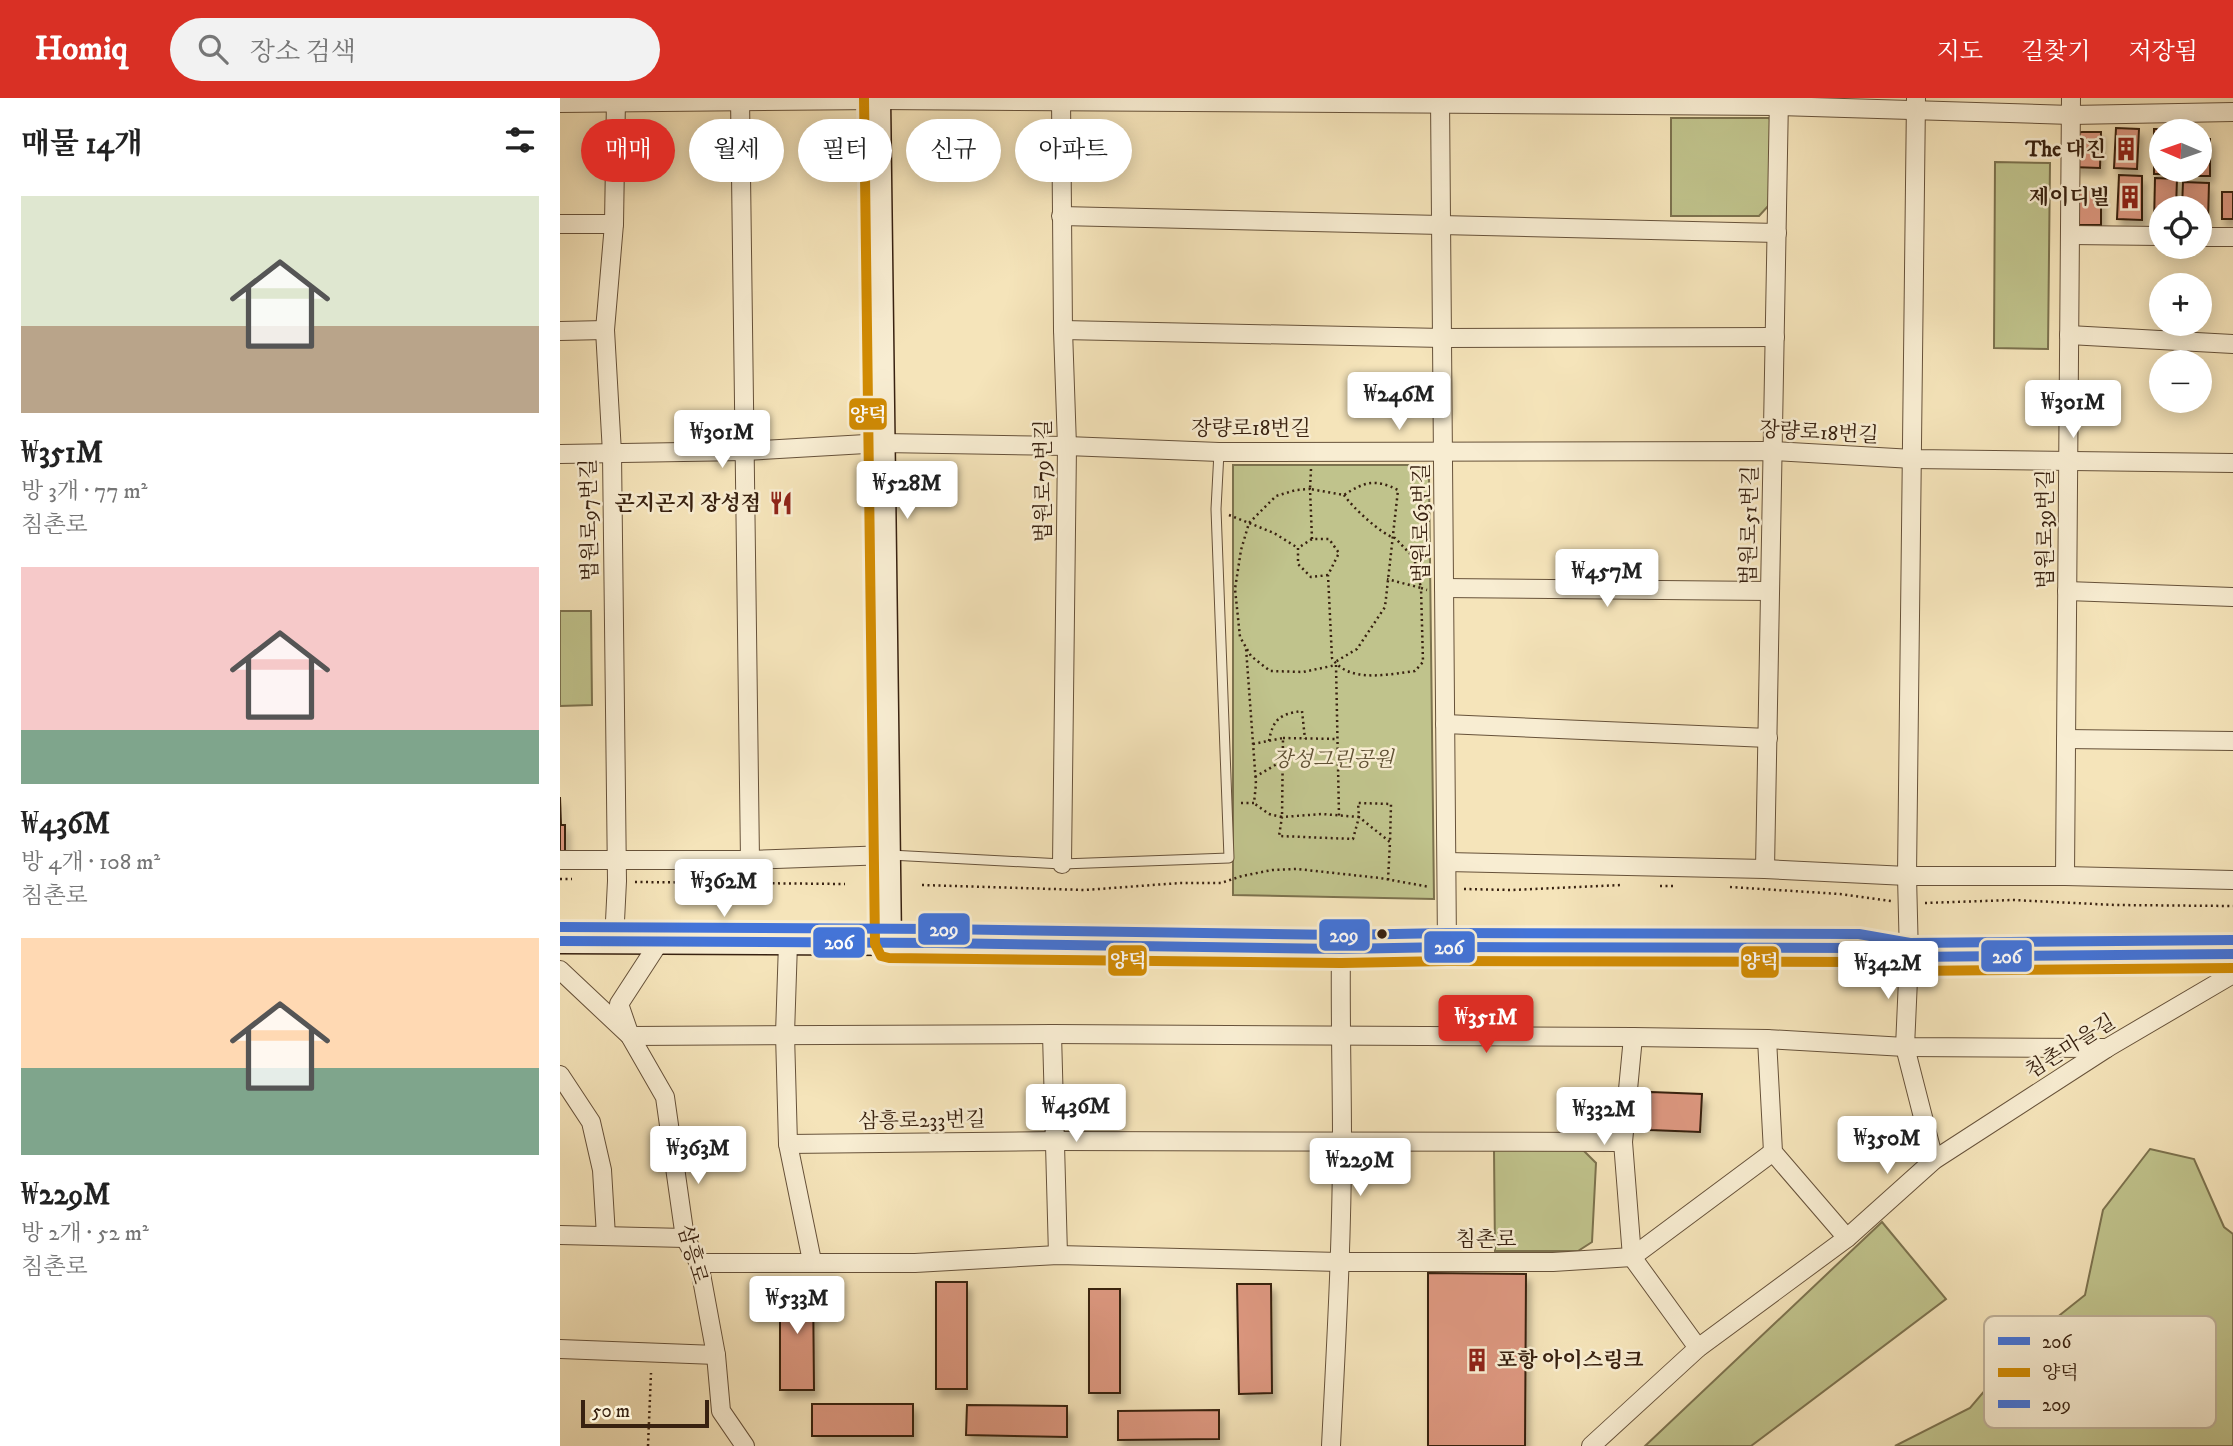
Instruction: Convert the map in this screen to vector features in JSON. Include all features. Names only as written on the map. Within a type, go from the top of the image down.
[{"type":"main road","points":[[878,99],[888,944]]},
{"type":"main road","points":[[560,941],[1341,949],[1859,948],[1909,957],[2233,954]]},
{"type":"street","points":[[740,99],[750,860]]},
{"type":"street","points":[[560,103],[740,99],[1779,102],[2071,106],[2233,112]]},
{"type":"street","name":"법원로97번길","points":[[614,941],[617,862],[611,453],[605,331],[614,224],[616,100]]},
{"type":"street","name":"법원로79번길","points":[[1061,100],[1062,330],[1067,446],[1062,864]]},
{"type":"street","name":"법원로63번길","points":[[1440,102],[1447,947]]},
{"type":"street","name":"법원로51번길","points":[[1765,869],[1779,102]]},
{"type":"street","points":[[1916,105],[1909,957],[1905,1047],[1934,1160]]},
{"type":"street","name":"법원로39번길","points":[[2065,876],[2071,106]]},
{"type":"street","points":[[1061,216],[1777,233]]},
{"type":"street","points":[[560,224],[614,224]]},
{"type":"street","points":[[2070,235],[2149,236]]},
{"type":"street","points":[[2212,237],[2233,237]]},
{"type":"street","points":[[1062,330],[1442,338],[1775,337]]},
{"type":"street","points":[[560,331],[605,331]]},
{"type":"street","points":[[2069,335],[2233,344]]},
{"type":"street","name":"장량로18번길","points":[[560,454],[745,451],[883,443],[1219,452],[1773,451],[1913,459],[2233,463]]},
{"type":"street","points":[[1444,587],[1770,591]]},
{"type":"street","points":[[2067,591],[2233,597]]},
{"type":"street","points":[[1445,724],[1768,738]]},
{"type":"street","points":[[2066,739],[2233,741]]},
{"type":"street","points":[[560,860],[750,860],[888,855]]},
{"type":"street","points":[[1447,862],[1765,869],[1908,876],[2233,880]]},
{"type":"street","name":"삼흥로","points":[[660,941],[618,1004],[630,1036],[665,1097],[685,1238],[699,1263],[716,1355]]},
{"type":"street","points":[[788,943],[785,1034],[788,1144],[812,1261]]},
{"type":"street","points":[[1331,1446],[1342,1142],[1341,949]]},
{"type":"street","name":"삼흥로","points":[[560,970],[630,1036]]},
{"type":"street","name":"침촌마을길","points":[[1591,1446],[1698,1348],[1847,1238],[1934,1160],[2107,1048],[2233,974]]},
{"type":"street","points":[[630,1036],[1052,1034],[1633,1037],[1767,1039],[1905,1047],[2107,1048]]},
{"type":"street","points":[[699,1263],[915,1263],[1058,1255],[1052,1034]]},
{"type":"street","points":[[1633,1037],[1623,1142],[1632,1258],[1698,1348]]},
{"type":"street","points":[[1767,1039],[1773,1152],[1847,1238]]},
{"type":"street","points":[[560,1075],[591,1122],[602,1170],[607,1236]]},
{"type":"street","points":[[1056,1141],[1623,1142]]},
{"type":"street","name":"삼흥로233번길","points":[[788,1144],[1056,1141]]},
{"type":"street","points":[[1632,1258],[1773,1152]]},
{"type":"street","points":[[560,1235],[685,1238]]},
{"type":"street","name":"침촌로","points":[[1058,1255],[1339,1262],[1553,1262],[1632,1258]]},
{"type":"street","points":[[560,1349],[716,1355],[721,1411],[745,1446]]},
{"type":"lane","points":[[888,855],[1062,864],[1229,858],[1216,509],[1219,452]]},
{"type":"path","points":[[1312,450],[1312,539]]},
{"type":"path","points":[[1383,482],[1398,490],[1385,607],[1357,649],[1335,664],[1303,672],[1270,671],[1251,656],[1240,636],[1235,589],[1241,550],[1249,523],[1276,496],[1296,490],[1310,489],[1344,495],[1358,486],[1383,482]]},
{"type":"path","points":[[1335,664],[1367,677],[1415,671],[1423,662],[1421,588],[1414,558],[1395,538],[1391,538],[1344,495]]},
{"type":"path","points":[[1216,509],[1274,533],[1298,548]]},
{"type":"path","points":[[1298,548],[1312,539],[1329,539],[1339,552],[1328,575],[1332,658],[1335,664],[1339,816]]},
{"type":"path","points":[[1298,548],[1298,564],[1311,577],[1328,575]]},
{"type":"path","points":[[1387,579],[1440,594],[1444,587]]},
{"type":"path","points":[[1245,646],[1255,777],[1254,803]]},
{"type":"path","points":[[1269,741],[1272,724],[1286,713],[1302,711],[1306,738]]},
{"type":"path","points":[[1253,744],[1283,738],[1337,739]]},
{"type":"path","points":[[1283,738],[1282,817],[1279,836],[1353,839],[1359,817],[1358,803],[1391,804],[1388,880]]},
{"type":"path","points":[[1255,777],[1282,761]]},
{"type":"path","points":[[1227,804],[1254,803],[1269,814],[1282,817],[1359,817],[1390,842]]},
{"type":"path","points":[[922,885],[1085,890],[1180,883],[1222,883],[1272,870],[1297,869],[1447,890],[1511,890],[1625,884]]},
{"type":"path","points":[[560,879],[572,879]]},
{"type":"path","points":[[626,881],[845,884]]},
{"type":"path","points":[[1652,885],[1678,886]]},
{"type":"path","points":[[1723,887],[1840,894],[1909,903],[2013,900],[2115,905],[2233,905]]},
{"type":"path","points":[[648,1446],[651,1373]]},
{"type":"green space","points":[[1671,118],[1769,118],[1773,125],[1770,204],[1759,216],[1671,216]]},
{"type":"green space","points":[[1995,162],[2050,163],[2048,349],[1994,348]]},
{"type":"green space","name":"장성그린공원","points":[[1233,465],[1422,465],[1429,476],[1434,899],[1233,895]]},
{"type":"green space","points":[[560,611],[591,611],[592,705],[560,706]]},
{"type":"green space","points":[[2150,1149],[2194,1159],[2224,1227],[2233,1234],[2233,1446],[1895,1446],[1970,1408],[1984,1392],[1984,1428],[2216,1428],[2216,1316],[2059,1316],[2085,1295],[2103,1210]]},
{"type":"green space","points":[[1494,1150],[1583,1150],[1596,1163],[1592,1242],[1578,1251],[1495,1251]]},
{"type":"green space","points":[[1882,1222],[1946,1299],[1751,1446],[1645,1446]]},
{"type":"building","name":"The 대진","points":[[2116,128],[2139,129],[2137,169],[2114,168]]},
{"type":"building","points":[[2101,132],[2100,168],[2072,167],[2076,133]]},
{"type":"building","name":"제이디빌","points":[[2119,175],[2142,176],[2142,220],[2117,219]]},
{"type":"building","points":[[2155,182],[2177,182],[2176,196],[2155,196]]},
{"type":"building","points":[[2183,182],[2209,183],[2209,196],[2182,196]]},
{"type":"building","points":[[2072,190],[2101,190],[2101,225],[2079,225],[2073,221]]},
{"type":"building","points":[[2222,192],[2233,192],[2233,219],[2222,219]]},
{"type":"building","points":[[560,797],[561,825],[565,825],[565,852],[560,852]]},
{"type":"building","points":[[1651,1092],[1702,1094],[1700,1132],[1650,1130]]},
{"type":"building","name":"포항 아이스링크","points":[[1428,1273],[1526,1274],[1525,1446],[1428,1446]]},
{"type":"building","points":[[780,1282],[813,1282],[814,1390],[780,1390]]},
{"type":"building","points":[[936,1282],[967,1282],[967,1389],[936,1389]]},
{"type":"building","points":[[1237,1284],[1271,1284],[1272,1393],[1239,1394]]},
{"type":"building","points":[[1089,1289],[1120,1289],[1120,1393],[1089,1393]]},
{"type":"building","points":[[812,1404],[913,1404],[913,1436],[812,1436]]},
{"type":"building","points":[[967,1405],[1067,1406],[1067,1437],[966,1435]]},
{"type":"building","points":[[1219,1410],[1219,1439],[1118,1440],[1118,1411]]},
{"type":"transit line","name":"양덕","points":[[864,98],[875,944],[881,956],[1341,963],[1858,962],[1909,971],[2233,968]]},
{"type":"transit line","name":"209","points":[[560,927],[1341,935],[1859,934],[1910,943],[2233,940]]},
{"type":"transit line","name":"206","points":[[560,941],[1341,949],[1859,948],[1909,957],[2233,954]]},
{"type":"place","name":"The 대진","points":[[2126,149]]},
{"type":"place","name":"제이디빌","points":[[2130,197]]},
{"type":"place","name":"곤지곤지 장성점","points":[[781,503]]},
{"type":"place","name":"포항 아이스링크","points":[[1477,1360]]}]
